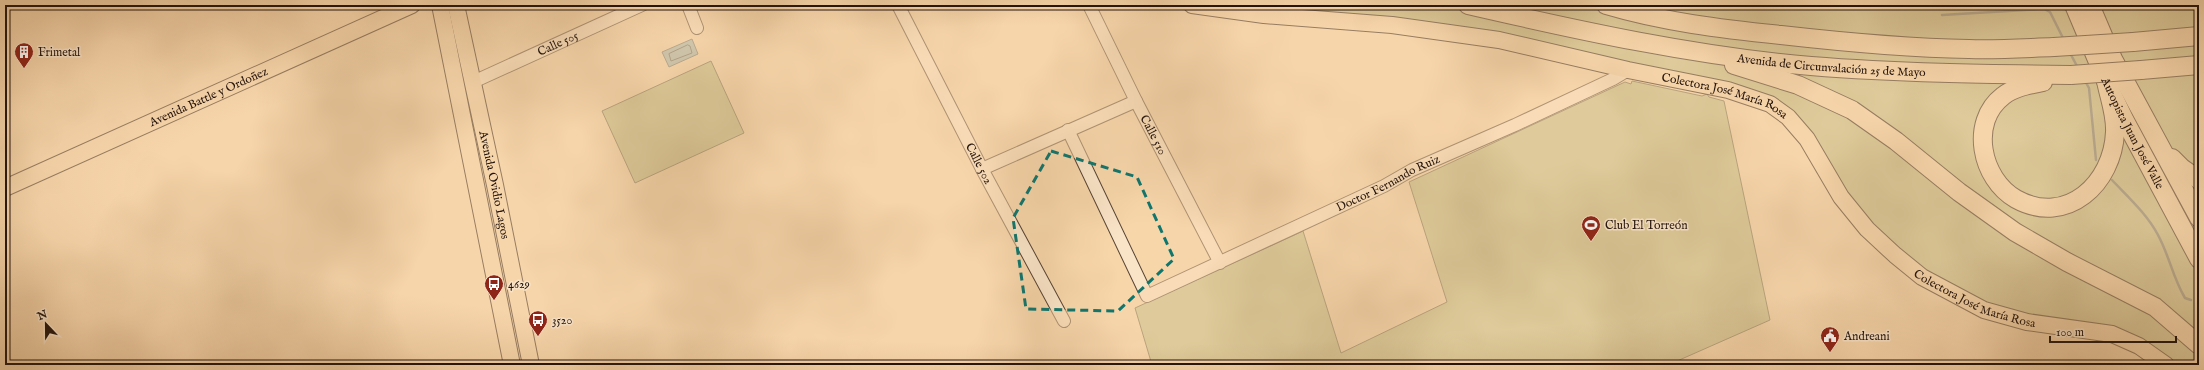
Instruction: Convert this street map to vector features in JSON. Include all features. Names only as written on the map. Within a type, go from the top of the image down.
[{"type":"highway","name":"Avenida de Circunvalación 25 de Mayo","points":[[1468,5],[1577,30],[1682,49],[1810,66],[1913,72],[2071,76],[2199,65]]},
{"type":"highway","name":"Avenida de Circunvalación 25 de Mayo","points":[[1606,5],[1636,14],[1733,30],[1809,38],[1969,49],[2054,47],[2199,36]]},
{"type":"highway","name":"Autopista Juan José Valle","points":[[2074,5],[2106,81],[2199,259]]},
{"type":"highway","name":"Autopista Juan José Valle","points":[[2090,5],[2113,59],[2199,218]]},
{"type":"highway","points":[[1682,49],[1798,85],[1852,110],[1896,141],[1958,192],[2015,232],[2068,262],[2155,307],[2199,345]]},
{"type":"highway","points":[[2178,68],[2199,68]]},
{"type":"highway","points":[[2071,76],[2020,87],[2004,95],[1993,105],[1986,118],[1982,143],[1986,161],[1992,175],[2003,188],[2016,198],[2032,205],[2051,207],[2069,204],[2088,194],[2101,179],[2109,164],[2116,130],[2106,81]]},
{"type":"highway","points":[[2153,134],[2182,168],[2199,180]]},
{"type":"main road","name":"Avenida Battle y Ordoñez","points":[[5,188],[412,5]]},
{"type":"main road","name":"Avenida Ovidio Lagos","points":[[440,5],[512,365]]},
{"type":"main road","name":"Avenida Ovidio Lagos","points":[[456,5],[531,365]]},
{"type":"main road","name":"Colectora José María Rosa","points":[[1192,5],[1264,15],[1392,25],[1499,40],[1628,70],[1728,90],[1770,104],[1788,117],[1807,139],[1841,197],[1867,229],[1895,255],[1922,276],[1950,293],[1984,310],[2027,322],[2112,334],[2139,346],[2166,365]]},
{"type":"street","name":"Calle 505","points":[[473,82],[642,5]]},
{"type":"street","points":[[688,5],[697,28]]},
{"type":"street","name":"Calle 502","points":[[898,5],[982,169],[1064,321]]},
{"type":"street","name":"Calle 510","points":[[1089,5],[1136,101],[1220,263]]},
{"type":"street","name":"Doctor Fernando Ruiz","points":[[1068,130],[1147,296],[1384,186],[1412,170],[1516,125],[1613,79],[1628,70]]},
{"type":"street","points":[[982,169],[1136,101]]},
{"type":"highlighted area","points":[[1051,151],[1137,177],[1174,259],[1118,311],[1026,309],[1013,218]]},
{"type":"shaded area","points":[[1192,5],[2199,5],[2199,365],[2166,365],[2139,346],[1984,310],[1895,255],[1820,161],[1770,104],[1499,40]]},
{"type":"shaded area","points":[[711,61],[744,133],[635,183],[602,111]]},
{"type":"shaded area","name":"Club El Torreón","points":[[1632,81],[1702,96],[1707,94],[1709,97],[1724,101],[1770,320],[1668,365],[1152,365],[1135,308],[1303,231],[1341,353],[1447,302],[1409,182],[1625,82],[1631,84]]},
{"type":"water","points":[[692,39],[698,54],[669,67],[662,52]]},
{"type":"waterway","points":[[1942,15],[2044,9],[2050,12],[2064,40]]},
{"type":"waterway","points":[[2070,53],[2078,68]]},
{"type":"waterway","points":[[2085,81],[2089,88],[2096,160]]},
{"type":"waterway","points":[[2112,180],[2137,206],[2154,227],[2185,298],[2191,300]]},
{"type":"place","name":"Frimetal","points":[[24,69]]},
{"type":"place","name":"Club El Torreón","points":[[1591,242]]},
{"type":"place","name":"4629","points":[[494,301]]},
{"type":"place","name":"3520","points":[[538,337]]},
{"type":"place","name":"Andreani","points":[[1830,353]]}]
